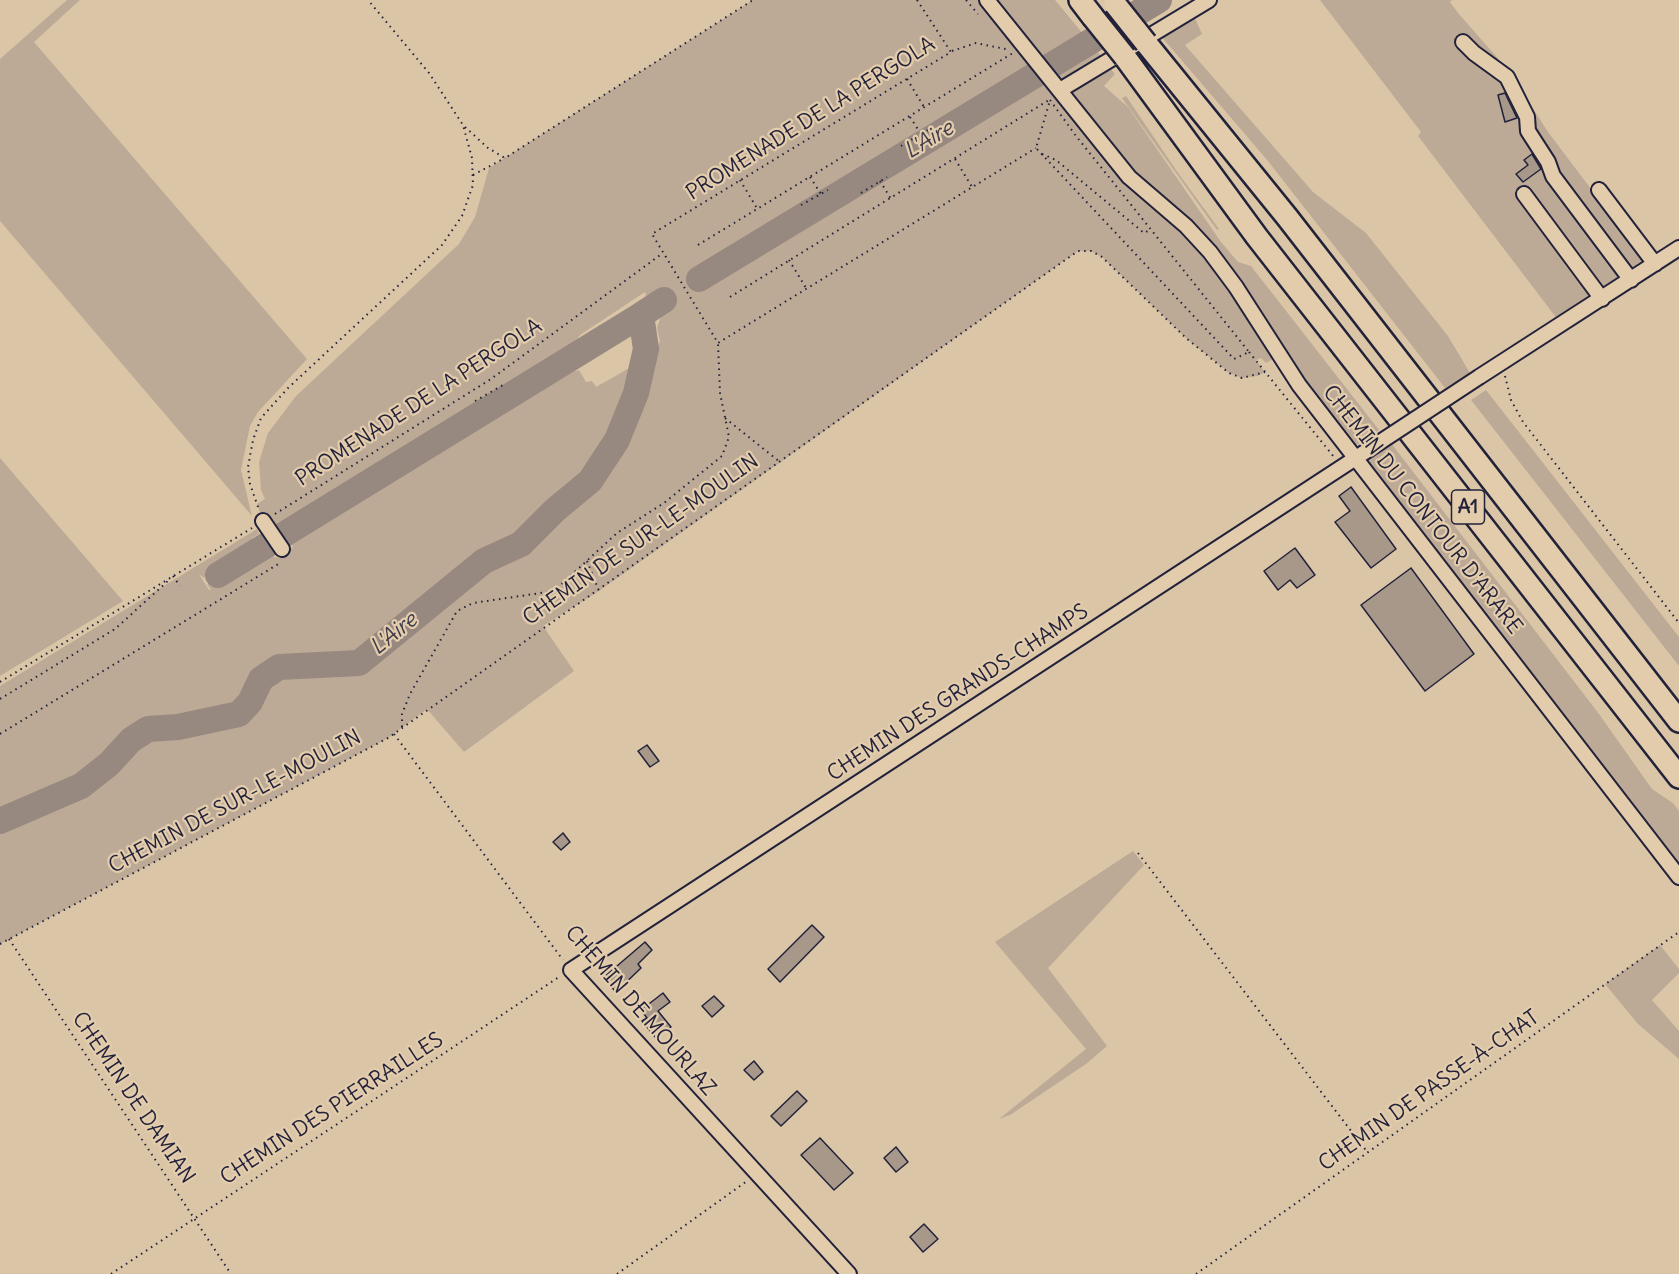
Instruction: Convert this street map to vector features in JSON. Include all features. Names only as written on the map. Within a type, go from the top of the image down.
[{"type":"highway","name":"A1","points":[[1080,0],[1125,57],[1257,237],[1679,777]]},
{"type":"highway","name":"A1","points":[[1114,2],[1294,226],[1679,721]]},
{"type":"street","name":"CHEMIN DU CONTOUR D'ARARE","points":[[987,0],[1034,57],[1055,92],[1130,177],[1186,226],[1210,252],[1236,286],[1299,385],[1679,877]]},
{"type":"street","points":[[1055,92],[1209,0]]},
{"type":"street","points":[[1463,42],[1474,53],[1500,70],[1511,83],[1527,117],[1528,131],[1548,162],[1553,176],[1631,280]]},
{"type":"street","points":[[1599,190],[1655,264]]},
{"type":"street","points":[[1524,194],[1602,299],[1679,248]]},
{"type":"street","name":"CHEMIN DES GRANDS-CHAMPS","points":[[571,970],[1342,466],[1602,299]]},
{"type":"street","points":[[266,525],[282,549]]},
{"type":"street","name":"CHEMIN DE MOURLAZ","points":[[571,970],[849,1274]]},
{"type":"path","points":[[368,0],[429,73],[463,125],[488,148],[505,158]]},
{"type":"path","points":[[473,175],[505,158],[753,0]]},
{"type":"path","name":"PROMENADE DE LA PERGOLA","points":[[0,682],[174,576],[266,525],[477,388],[663,253],[652,234],[951,52],[917,0]]},
{"type":"path","points":[[698,245],[1015,52],[976,43],[951,52]]},
{"type":"path","points":[[907,79],[925,108]]},
{"type":"path","points":[[718,343],[1036,148],[1055,92]]},
{"type":"path","points":[[730,297],[955,159],[1055,92]]},
{"type":"path","points":[[1055,92],[1151,229],[1342,466]]},
{"type":"path","points":[[910,117],[921,134]]},
{"type":"path","points":[[266,525],[250,484],[248,466],[253,440],[261,418],[288,388],[442,245],[464,211],[473,175],[471,150],[463,125]]},
{"type":"path","points":[[901,146],[928,130]]},
{"type":"path","points":[[1036,148],[1234,359],[1249,352]]},
{"type":"path","points":[[1041,154],[1056,160],[1144,233],[1151,229]]},
{"type":"path","points":[[955,159],[972,187]]},
{"type":"path","points":[[810,177],[821,194]]},
{"type":"path","points":[[861,193],[887,177]]},
{"type":"path","points":[[740,180],[758,210]]},
{"type":"path","points":[[880,181],[891,199]]},
{"type":"path","points":[[801,206],[828,190]]},
{"type":"path","name":"CHEMIN DE SUR-LE-MOULIN","points":[[0,944],[394,734],[543,626],[599,591],[1082,250],[1091,251],[1102,257],[1186,338],[1229,373],[1242,378],[1265,372]]},
{"type":"path","points":[[402,727],[402,714],[410,694],[457,611],[473,603],[554,591],[623,529],[664,503],[722,456],[729,437],[720,393],[718,343],[663,253]]},
{"type":"path","points":[[789,260],[807,289]]},
{"type":"path","points":[[475,402],[503,385]]},
{"type":"path","points":[[477,388],[482,397]]},
{"type":"path","points":[[1508,389],[1515,410],[1528,430],[1679,623]]},
{"type":"path","points":[[725,418],[780,462]]},
{"type":"path","points":[[0,734],[288,558],[282,549]]},
{"type":"path","points":[[587,561],[599,591]]},
{"type":"path","points":[[0,699],[115,629],[174,576],[180,586]]},
{"type":"path","name":"CHEMIN DE MOURLAZ","points":[[394,734],[571,970]]},
{"type":"path","points":[[1138,853],[1368,1153]]},
{"type":"path","name":"CHEMIN DE PASSE-À-CHAT","points":[[1196,1274],[1679,932]]},
{"type":"path","name":"CHEMIN DE DAMIAN","points":[[9,939],[231,1274]]},
{"type":"path","name":"CHEMIN DES PIERRAILLES","points":[[111,1274],[571,970]]},
{"type":"path","points":[[617,1274],[758,1173]]},
{"type":"shaded area","points":[[67,0],[80,0],[34,42],[307,359],[258,412],[250,426],[241,470],[252,516],[0,221],[0,59]]},
{"type":"shaded area","points":[[753,0],[987,0],[1028,50],[1019,52],[1055,97],[1060,90],[1112,157],[1186,226],[1280,355],[1266,363],[1261,358],[1256,360],[1265,372],[1258,376],[1242,378],[1229,373],[1186,338],[1102,257],[1091,251],[1078,251],[599,591],[543,626],[574,671],[464,752],[427,709],[388,738],[0,944],[0,686],[257,529],[259,534],[252,538],[255,543],[211,568],[204,578],[199,574],[209,590],[211,590],[207,584],[220,582],[263,555],[266,560],[273,555],[275,558],[293,547],[290,541],[504,414],[561,375],[579,370],[586,382],[592,381],[596,387],[654,354],[660,341],[657,328],[666,301],[646,297],[645,292],[580,335],[576,341],[269,529],[263,521],[257,504],[265,499],[261,490],[259,462],[268,433],[296,396],[459,244],[475,217],[489,168]]},
{"type":"shaded area","points":[[992,0],[1055,0],[1084,35],[1042,60]]},
{"type":"shaded area","points":[[1320,0],[1452,0],[1450,2],[1458,13],[1509,71],[1548,132],[1647,263],[1558,320],[1418,136],[1421,132]]},
{"type":"shaded area","points":[[1194,16],[1202,34],[1185,45],[1313,192],[1366,233],[1448,336],[1470,373],[1445,388],[1268,161],[1160,35]]},
{"type":"shaded area","points":[[1095,49],[1103,58],[1061,82],[1054,74]]},
{"type":"shaded area","points":[[1109,67],[1115,74],[1104,86],[1128,107],[1221,242],[1238,262],[1251,266],[1379,430],[1360,444],[1352,446],[1315,398],[1216,248],[1179,211],[1145,183],[1070,92]]},
{"type":"shaded area","points":[[1126,96],[1219,229],[1217,230],[1122,98]]},
{"type":"shaded area","points":[[1486,390],[1679,637],[1679,666],[1471,400]]},
{"type":"shaded area","points":[[1391,443],[1599,714],[1652,789],[1673,803],[1679,811],[1679,869],[1365,462]]},
{"type":"shaded area","points":[[0,458],[123,601],[0,676]]},
{"type":"shaded area","points":[[1133,851],[1144,865],[1048,968],[1107,1046],[1086,1064],[1010,1115],[999,1119],[1086,1049],[995,942]]},
{"type":"shaded area","points":[[1660,945],[1679,969],[1679,973],[1652,1000],[1679,1031],[1679,1059],[1638,1024],[1605,984]]},
{"type":"building","points":[[1505,93],[1517,118],[1505,122],[1498,95]]},
{"type":"building","points":[[1532,154],[1541,169],[1523,182],[1516,174],[1528,165],[1524,160]]},
{"type":"building","points":[[1351,487],[1396,549],[1371,568],[1335,522],[1350,511],[1339,496]]},
{"type":"building","points":[[1295,548],[1315,575],[1297,588],[1290,580],[1278,590],[1264,571]]},
{"type":"building","points":[[1411,568],[1474,654],[1425,691],[1361,605]]},
{"type":"building","points":[[647,745],[659,761],[650,767],[638,751]]},
{"type":"building","points":[[563,833],[570,842],[561,850],[553,842]]},
{"type":"building","points":[[812,925],[824,937],[780,982],[768,969]]},
{"type":"building","points":[[645,942],[652,950],[638,964],[641,968],[616,992],[603,978]]},
{"type":"building","points":[[663,993],[670,1002],[658,1011],[671,1027],[656,1038],[642,1021],[647,1018],[641,1010]]},
{"type":"building","points":[[714,996],[724,1006],[712,1017],[702,1006]]},
{"type":"building","points":[[754,1061],[763,1072],[754,1080],[744,1070]]},
{"type":"building","points":[[797,1091],[807,1101],[781,1126],[771,1116]]},
{"type":"building","points":[[820,1138],[853,1173],[834,1190],[801,1155]]},
{"type":"building","points":[[896,1147],[908,1162],[896,1172],[884,1158]]},
{"type":"building","points":[[924,1224],[938,1239],[923,1252],[910,1237]]},
{"type":"waterway","name":"L'Aire","points":[[699,279],[1159,0]]},
{"type":"waterway","name":"L'Aire","points":[[0,821],[81,786],[109,764],[131,740],[148,729],[178,727],[239,714],[250,702],[261,679],[279,667],[359,663],[484,561],[521,544],[555,510],[590,481],[617,440],[636,393],[646,349],[641,315],[664,300]]},
{"type":"waterway","points":[[218,575],[641,315]]}]
